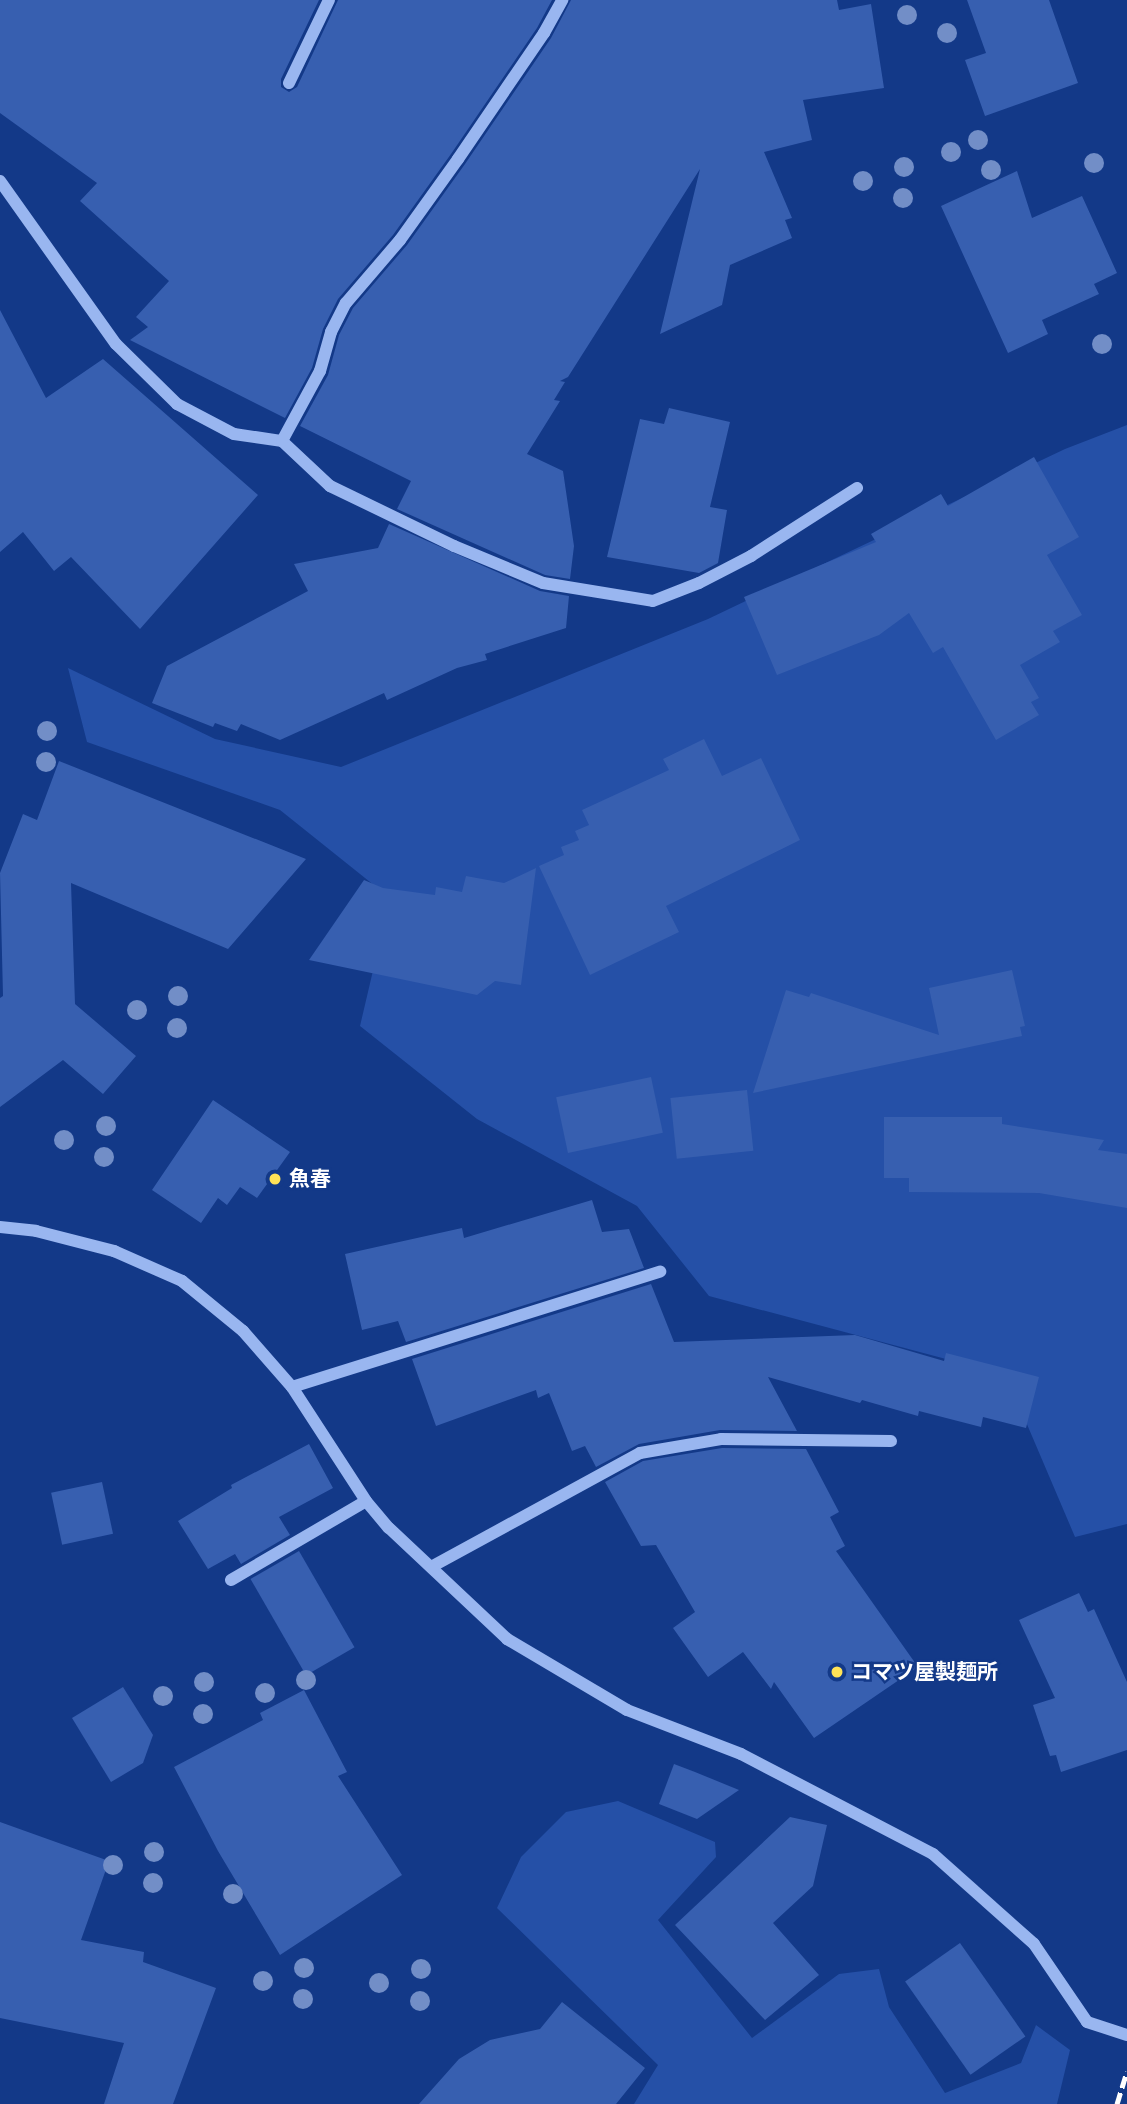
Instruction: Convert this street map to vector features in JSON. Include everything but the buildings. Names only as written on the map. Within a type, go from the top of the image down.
[{"type":"street","points":[[289,83],[329,0]]},
{"type":"street","points":[[282,441],[320,372],[331,332],[346,303],[400,240],[458,159],[544,33],[562,0]]},
{"type":"street","points":[[0,181],[117,344],[177,404],[234,434],[282,441],[330,486],[454,546],[543,583],[653,601],[699,583],[751,556],[857,488]]},
{"type":"street","points":[[0,1227],[36,1231],[114,1251],[182,1281],[243,1331],[292,1387],[366,1501],[389,1528],[507,1639],[627,1710],[741,1754],[933,1854],[1034,1944],[1087,2022],[1127,2035]]},
{"type":"street","points":[[292,1387],[660,1272]]},
{"type":"street","points":[[431,1567],[640,1453],[721,1439],[891,1441]]},
{"type":"street","points":[[230,1580],[366,1501]]},
{"type":"shaded area","points":[[1127,425],[1127,1524],[1075,1537],[1006,1375],[709,1296],[637,1206],[477,1119],[360,1026],[390,898],[280,810],[87,742],[68,668],[215,739],[341,767],[708,619],[1065,449]]},
{"type":"shaded area","points":[[618,1801],[715,1842],[716,1857],[658,1920],[752,2038],[839,1974],[879,1969],[889,2007],[945,2093],[1021,2063],[1036,2025],[1070,2050],[1057,2104],[634,2104],[658,2065],[497,1908],[521,1857],[566,1812]]},
{"type":"railway","points":[[1117,2104],[1127,2071]]},
{"type":"place","name":"魚春","points":[[275,1179]]},
{"type":"place","name":"コマツ屋製麺所","points":[[837,1672]]}]
